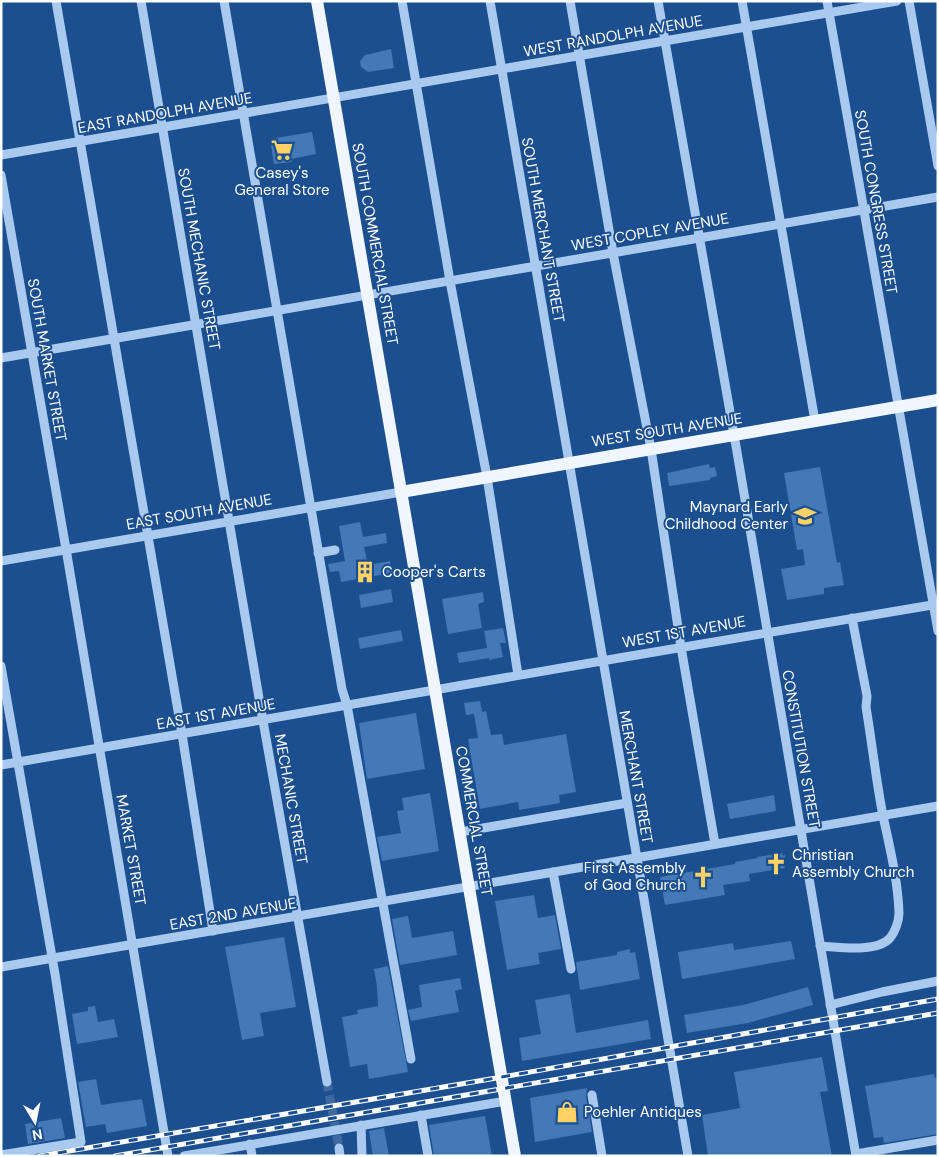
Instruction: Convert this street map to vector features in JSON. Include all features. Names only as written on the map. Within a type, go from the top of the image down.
[{"type":"main road","name":"SOUTH COMMERCIAL STREET","points":[[317,1],[401,492]]},
{"type":"main road","name":"WEST SOUTH AVENUE","points":[[401,492],[938,400]]},
{"type":"main road","name":"COMMERCIAL STREET","points":[[401,492],[515,1156]]},
{"type":"street","points":[[56,1],[182,734],[213,931]]},
{"type":"street","name":"SOUTH MECHANIC STREET","points":[[141,1],[230,521]]},
{"type":"street","points":[[224,1],[342,690],[347,705],[410,1059]]},
{"type":"street","points":[[402,1],[450,281],[487,477],[518,675]]},
{"type":"street","name":"SOUTH MERCHANT STREET","points":[[490,1],[569,463]]},
{"type":"street","points":[[570,1],[613,253],[651,449],[681,647],[715,844]]},
{"type":"street","name":"CONSTITUTION STREET","points":[[658,1],[856,1155]]},
{"type":"street","points":[[742,1],[815,421]]},
{"type":"street","name":"SOUTH CONGRESS STREET","points":[[828,1],[863,210],[936,604],[938,631]]},
{"type":"street","name":"WEST RANDOLPH AVENUE","points":[[333,98],[897,1]]},
{"type":"street","points":[[909,1],[938,166]]},
{"type":"street","name":"EAST RANDOLPH AVENUE","points":[[1,155],[333,98]]},
{"type":"street","name":"SOUTH MARKET STREET","points":[[1,175],[66,549]]},
{"type":"street","name":"WEST COPLEY AVENUE","points":[[1,358],[938,197]]},
{"type":"street","name":"MERCHANT STREET","points":[[569,463],[688,1156]]},
{"type":"street","name":"EAST SOUTH AVENUE","points":[[1,561],[401,492]]},
{"type":"street","name":"MECHANIC STREET","points":[[230,521],[327,1082]]},
{"type":"street","name":"MARKET STREET","points":[[66,549],[168,1156]]},
{"type":"street","points":[[318,552],[335,550]]},
{"type":"street","name":"WEST 1ST AVENUE","points":[[435,690],[936,604]]},
{"type":"street","points":[[820,946],[840,948],[875,946],[890,939],[895,930],[899,915],[890,844],[883,815],[866,707],[867,696],[852,618]]},
{"type":"street","points":[[1,666],[52,958],[81,1142],[1,1155]]},
{"type":"street","name":"EAST 1ST AVENUE","points":[[1,765],[435,690]]},
{"type":"street","points":[[460,832],[627,803]]},
{"type":"street","name":"EAST 2ND AVENUE","points":[[1,967],[938,806]]},
{"type":"street","points":[[553,872],[571,969]]},
{"type":"street","points":[[830,1005],[938,981]]},
{"type":"street","points":[[592,1096],[602,1156]]},
{"type":"street","points":[[184,1156],[217,1153],[250,1144],[506,1101]]},
{"type":"street","points":[[421,1115],[428,1156]]},
{"type":"street","points":[[361,1126],[362,1156]]},
{"type":"street","points":[[856,1155],[938,1140]]},
{"type":"street","points":[[250,1144],[252,1156]]},
{"type":"building","points":[[391,49],[394,68],[368,72],[361,67],[360,61],[365,55]]},
{"type":"building","points":[[312,132],[316,154],[291,159],[292,162],[274,164],[270,139]]},
{"type":"building","points":[[709,464],[710,468],[715,467],[717,476],[710,478],[710,480],[669,486],[667,473]]},
{"type":"building","points":[[820,467],[837,563],[840,562],[844,585],[824,588],[824,594],[787,600],[781,569],[805,565],[803,549],[797,550],[784,473]]},
{"type":"building","points":[[360,522],[363,537],[386,533],[387,543],[364,547],[368,565],[390,561],[392,573],[341,582],[339,571],[330,572],[328,564],[345,561],[339,526]]},
{"type":"building","points":[[391,589],[393,602],[361,608],[359,595]]},
{"type":"building","points":[[483,592],[484,602],[478,604],[482,628],[448,634],[442,599]]},
{"type":"building","points":[[503,628],[506,643],[500,643],[503,657],[459,663],[457,653],[487,648],[484,631]]},
{"type":"building","points":[[401,630],[403,641],[360,649],[358,638]]},
{"type":"building","points":[[480,701],[482,712],[486,711],[491,735],[502,734],[504,745],[566,734],[576,792],[559,795],[560,803],[519,810],[518,802],[480,809],[468,739],[478,738],[474,714],[466,715],[464,703]]},
{"type":"building","points":[[416,713],[425,769],[367,779],[359,723]]},
{"type":"building","points":[[430,793],[439,851],[382,861],[377,837],[401,833],[397,811],[404,810],[402,798]]},
{"type":"building","points":[[774,795],[776,811],[730,819],[727,804]]},
{"type":"building","points":[[782,853],[783,856],[785,855],[785,868],[749,874],[750,881],[723,885],[725,895],[665,905],[660,877],[735,864],[735,862]]},
{"type":"building","points":[[534,895],[538,918],[555,915],[561,949],[538,953],[540,964],[507,970],[495,901]]},
{"type":"building","points":[[408,916],[412,938],[453,931],[457,955],[400,965],[392,919]]},
{"type":"building","points":[[284,937],[296,1007],[260,1013],[264,1036],[242,1040],[225,947]]},
{"type":"building","points":[[791,941],[795,959],[682,979],[678,952],[733,943],[734,950]]},
{"type":"building","points":[[630,949],[630,953],[635,952],[640,979],[580,990],[576,962],[617,955],[617,952]]},
{"type":"building","points":[[388,966],[408,1072],[369,1079],[367,1064],[350,1067],[342,1017],[358,1014],[357,1010],[378,1006],[374,969]]},
{"type":"building","points":[[460,978],[462,989],[455,991],[459,1012],[411,1021],[408,1010],[422,1007],[419,985]]},
{"type":"building","points":[[808,987],[813,1005],[748,1023],[687,1033],[684,1015],[743,1005]]},
{"type":"building","points":[[570,994],[576,1033],[648,1020],[651,1039],[522,1061],[519,1038],[541,1034],[535,1000]]},
{"type":"building","points":[[95,1006],[98,1022],[114,1019],[118,1037],[77,1044],[72,1014],[88,1011],[88,1007]]},
{"type":"building","points":[[822,1057],[828,1091],[820,1092],[832,1156],[708,1156],[702,1115],[740,1108],[734,1072]]},
{"type":"building","points":[[934,1074],[935,1078],[938,1078],[938,1134],[884,1143],[883,1137],[874,1138],[865,1086]]},
{"type":"building","points":[[96,1079],[101,1105],[142,1099],[147,1126],[107,1133],[105,1124],[86,1127],[78,1082]]},
{"type":"building","points":[[587,1088],[586,1096],[592,1132],[535,1142],[530,1098]]},
{"type":"building","points":[[485,1116],[492,1156],[434,1156],[429,1125]]},
{"type":"building","points":[[61,1118],[65,1138],[28,1144],[25,1124]]},
{"type":"building","points":[[384,1128],[389,1156],[373,1156],[369,1131]]},
{"type":"tunnel","points":[[327,1082],[339,1148]]},
{"type":"railway","points":[[40,1156],[502,1077],[938,999]]},
{"type":"railway","points":[[115,1156],[938,1013]]},
{"type":"place","name":"Casey's General Store","points":[[282,150]]},
{"type":"place","name":"Maynard Early Childhood Center","points":[[805,516]]},
{"type":"place","name":"Cooper's Carts","points":[[365,572]]},
{"type":"place","name":"Christian Assembly Church","points":[[776,864]]},
{"type":"place","name":"First Assembly of God Church","points":[[703,877]]},
{"type":"place","name":"Poehler Antiques","points":[[567,1112]]}]
